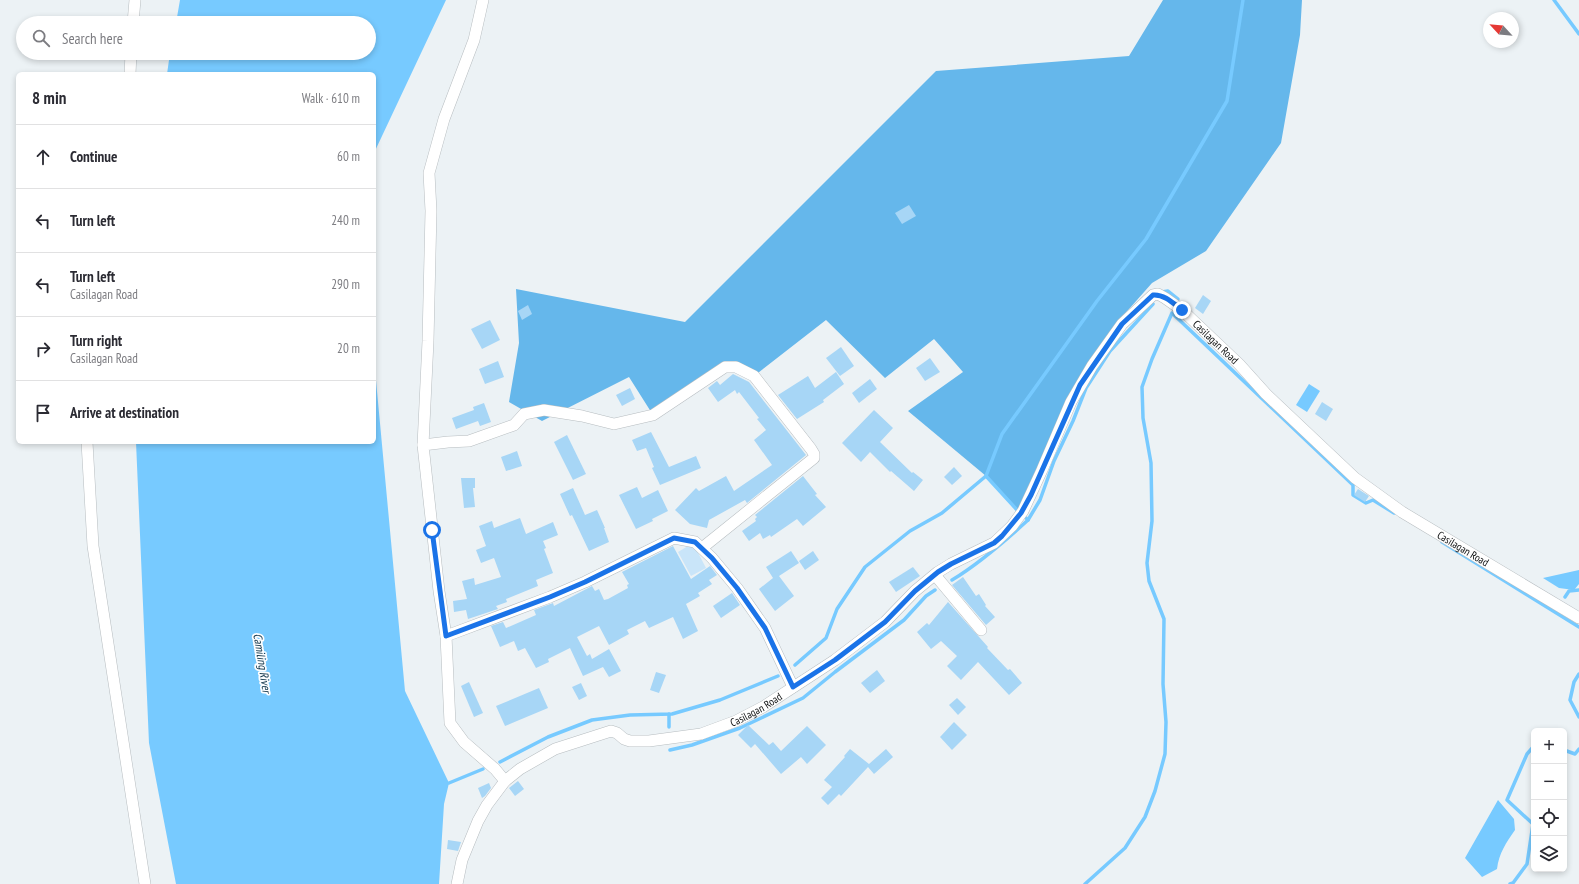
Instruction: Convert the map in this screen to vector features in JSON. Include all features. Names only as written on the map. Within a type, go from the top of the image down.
[{"type":"street","points":[[134,16],[135,0]]},
{"type":"street","points":[[483,0],[474,40],[444,119],[430,173],[431,211],[428,341],[422,445],[439,590],[446,636],[450,723],[464,742],[495,769],[505,782]]},
{"type":"street","points":[[130,72],[131,60]]},
{"type":"street","name":"Casilagan Road","points":[[457,884],[462,860],[478,821],[487,805],[505,782],[520,770],[555,749],[602,733],[611,731],[630,741],[649,741],[700,734],[736,721],[763,707],[835,660],[885,622],[915,591],[935,575],[951,564],[994,543],[1012,526],[1023,511],[1071,402],[1092,366],[1128,317],[1148,297],[1153,295],[1158,294],[1182,310],[1239,364],[1266,394],[1355,478],[1402,512],[1579,618]]},
{"type":"street","points":[[422,445],[469,441],[514,425],[524,414],[544,410],[582,416],[614,424],[653,415],[725,368],[736,367],[754,376],[811,449],[814,454],[814,458],[702,548]]},
{"type":"street","points":[[88,444],[93,546],[145,884]]},
{"type":"street","points":[[446,636],[550,597],[585,582],[674,538],[695,542],[712,558],[737,588],[765,628],[793,687]]},
{"type":"street","points":[[935,575],[981,630]]},
{"type":"shaded area","points":[[1163,0],[1302,0],[1300,35],[1281,143],[1206,251],[1152,283],[1122,317],[1081,385],[1021,513],[986,476],[908,411],[963,372],[934,339],[885,378],[826,320],[754,376],[736,367],[653,415],[629,377],[542,421],[509,402],[519,343],[516,289],[685,322],[936,71],[1129,56]]},
{"type":"shaded area","points":[[693,543],[706,568],[691,576],[678,552]]},
{"type":"water","points":[[180,0],[446,0],[376,149],[376,72],[167,72],[169,60],[376,60],[376,16],[177,16]]},
{"type":"water","name":"Camiling River","points":[[376,380],[405,691],[449,783],[444,804],[439,884],[176,884],[149,743],[136,444],[376,444]]},
{"type":"water","points":[[1309,384],[1320,391],[1307,412],[1296,405]]},
{"type":"water","points":[[1579,570],[1579,584],[1574,590],[1559,588],[1543,578]]},
{"type":"water","points":[[1498,800],[1514,819],[1515,830],[1501,853],[1497,869],[1482,877],[1465,858]]},
{"type":"building","points":[[909,205],[916,216],[902,224],[895,213]]},
{"type":"building","points":[[1203,295],[1211,301],[1203,314],[1195,308]]},
{"type":"building","points":[[528,305],[532,314],[522,320],[518,311]]},
{"type":"building","points":[[490,320],[500,340],[482,349],[471,329]]},
{"type":"building","points":[[841,347],[854,366],[840,376],[826,358]]},
{"type":"building","points":[[930,358],[940,372],[925,381],[916,368]]},
{"type":"building","points":[[498,361],[504,377],[485,384],[479,369]]},
{"type":"building","points":[[836,372],[844,384],[823,400],[824,402],[797,419],[778,395],[808,376],[815,388]]},
{"type":"building","points":[[733,374],[749,382],[806,455],[747,503],[745,500],[709,520],[707,528],[690,524],[675,510],[696,488],[699,491],[726,476],[734,491],[772,465],[754,440],[766,430],[757,419],[759,418],[739,392],[737,394],[735,390],[718,402],[708,388],[717,381],[720,385]]},
{"type":"building","points":[[870,379],[877,389],[859,403],[852,393]]},
{"type":"building","points":[[630,388],[635,399],[622,406],[616,395]]},
{"type":"building","points":[[1322,402],[1333,409],[1326,421],[1315,414]]},
{"type":"building","points":[[484,403],[491,422],[480,426],[478,421],[456,429],[452,418],[474,410],[473,407]]},
{"type":"building","points":[[874,410],[893,428],[880,442],[912,473],[913,472],[923,480],[914,491],[891,471],[890,472],[870,452],[861,462],[842,443]]},
{"type":"building","points":[[651,432],[669,467],[696,456],[701,468],[660,485],[652,468],[654,467],[646,448],[637,451],[632,440]]},
{"type":"building","points":[[567,435],[586,474],[573,480],[554,442]]},
{"type":"building","points":[[517,451],[522,466],[506,471],[501,457]]},
{"type":"building","points":[[954,467],[962,476],[952,485],[944,477]]},
{"type":"building","points":[[803,476],[817,494],[815,495],[826,507],[803,526],[797,519],[771,537],[770,535],[763,539],[760,533],[749,541],[742,531],[756,521],[755,519],[757,517],[755,515]]},
{"type":"building","points":[[461,478],[475,478],[475,488],[473,488],[475,507],[464,508]]},
{"type":"building","points":[[637,487],[642,498],[658,490],[668,511],[652,519],[653,521],[636,529],[619,495]]},
{"type":"building","points":[[573,488],[585,515],[597,510],[609,542],[589,551],[560,494]]},
{"type":"building","points":[[1358,489],[1369,496],[1365,502],[1354,495]]},
{"type":"building","points":[[520,518],[526,534],[553,522],[558,535],[543,541],[546,548],[544,549],[553,573],[536,580],[538,586],[506,599],[507,602],[496,606],[498,609],[468,619],[466,610],[454,612],[453,601],[467,599],[462,581],[474,578],[475,585],[501,577],[494,558],[481,563],[476,550],[486,546],[479,526],[492,521],[494,528]]},
{"type":"building","points":[[673,546],[691,579],[710,566],[717,575],[709,580],[712,584],[698,593],[700,596],[686,604],[698,631],[683,639],[673,617],[649,628],[645,621],[627,630],[629,634],[609,645],[599,626],[577,637],[587,656],[590,654],[592,659],[609,649],[621,671],[609,677],[603,667],[583,676],[570,648],[548,659],[549,662],[536,668],[525,648],[518,651],[514,641],[500,647],[491,626],[503,622],[506,628],[536,615],[534,610],[553,603],[554,606],[592,586],[595,591],[599,589],[604,600],[608,599],[628,588],[627,585],[629,584],[622,572]]},
{"type":"building","points":[[791,551],[799,563],[779,576],[794,596],[775,611],[759,589],[773,578],[766,567]]},
{"type":"building","points":[[813,551],[819,560],[805,570],[799,561]]},
{"type":"building","points":[[913,567],[920,576],[896,592],[889,582]]},
{"type":"building","points":[[963,577],[976,596],[979,594],[986,605],[985,606],[995,617],[986,625],[952,585]]},
{"type":"building","points":[[732,593],[740,605],[721,618],[713,606]]},
{"type":"building","points":[[948,602],[988,647],[987,648],[1008,670],[1010,669],[1022,683],[1009,695],[978,662],[961,680],[947,666],[957,656],[941,641],[931,649],[917,632],[927,623],[929,625]]},
{"type":"building","points":[[877,670],[885,681],[870,693],[861,683]]},
{"type":"building","points":[[656,672],[666,675],[659,693],[650,690]]},
{"type":"building","points":[[469,682],[483,713],[474,717],[461,686]]},
{"type":"building","points":[[581,683],[587,696],[579,700],[572,687]]},
{"type":"building","points":[[539,688],[548,708],[505,726],[496,706]]},
{"type":"building","points":[[957,698],[966,707],[958,715],[949,705]]},
{"type":"building","points":[[954,722],[967,735],[952,750],[940,737]]},
{"type":"building","points":[[748,725],[769,745],[773,742],[781,751],[807,726],[826,745],[807,764],[801,757],[781,774],[755,744],[751,748],[738,735]]},
{"type":"building","points":[[850,749],[869,764],[886,749],[893,757],[874,774],[868,767],[841,796],[839,794],[828,805],[821,798],[832,787],[824,780],[845,757],[844,756]]},
{"type":"building","points":[[518,781],[524,789],[515,796],[509,788]]},
{"type":"building","points":[[489,783],[491,788],[482,798],[478,788]]},
{"type":"building","points":[[448,840],[461,842],[458,851],[447,849]]},
{"type":"waterway","points":[[1018,511],[986,476],[1002,434],[1097,301],[1146,239],[1227,101],[1243,0]]},
{"type":"waterway","points":[[1554,0],[1579,34]]},
{"type":"waterway","points":[[1162,292],[1168,291],[1178,299]]},
{"type":"waterway","points":[[1028,520],[1040,500],[1054,461],[1073,421],[1086,388],[1110,351],[1153,304]]},
{"type":"waterway","points":[[1085,884],[1125,848],[1145,817],[1155,791],[1165,754],[1166,722],[1163,684],[1164,619],[1149,581],[1147,563],[1152,521],[1151,463],[1143,418],[1142,387],[1152,359],[1172,313],[1353,485],[1353,495],[1366,503],[1373,500],[1394,513]]},
{"type":"waterway","points":[[795,665],[826,638],[837,609],[865,567],[910,531],[942,513],[986,476]]},
{"type":"waterway","points":[[952,580],[972,567],[1001,544],[1028,520],[1026,518]]},
{"type":"waterway","points":[[1442,542],[1579,627]]},
{"type":"waterway","points":[[670,750],[692,745],[740,728],[803,698],[904,620],[926,596],[935,590]]},
{"type":"waterway","points":[[1565,597],[1569,591],[1579,590]]},
{"type":"waterway","points":[[1579,674],[1574,682],[1570,700],[1579,717]]},
{"type":"waterway","points":[[500,762],[548,737],[592,720],[630,715],[672,714],[720,700],[778,676]]},
{"type":"waterway","points":[[669,714],[669,727]]},
{"type":"waterway","points":[[1510,884],[1513,883],[1527,864],[1533,824],[1507,800],[1527,754],[1531,749]]},
{"type":"waterway","points":[[1567,751],[1575,754],[1579,749]]},
{"type":"waterway","points":[[449,783],[483,769]]},
{"type":"route","points":[[432,530],[446,636],[550,597],[585,582],[626,560],[674,538],[695,542],[712,558],[748,601],[775,645],[782,665],[793,687],[835,660],[885,622],[915,591],[938,572],[994,543],[1002,536],[1012,526],[1031,495],[1071,402],[1080,385],[1122,324],[1148,297],[1153,295],[1158,294],[1182,310]]}]
